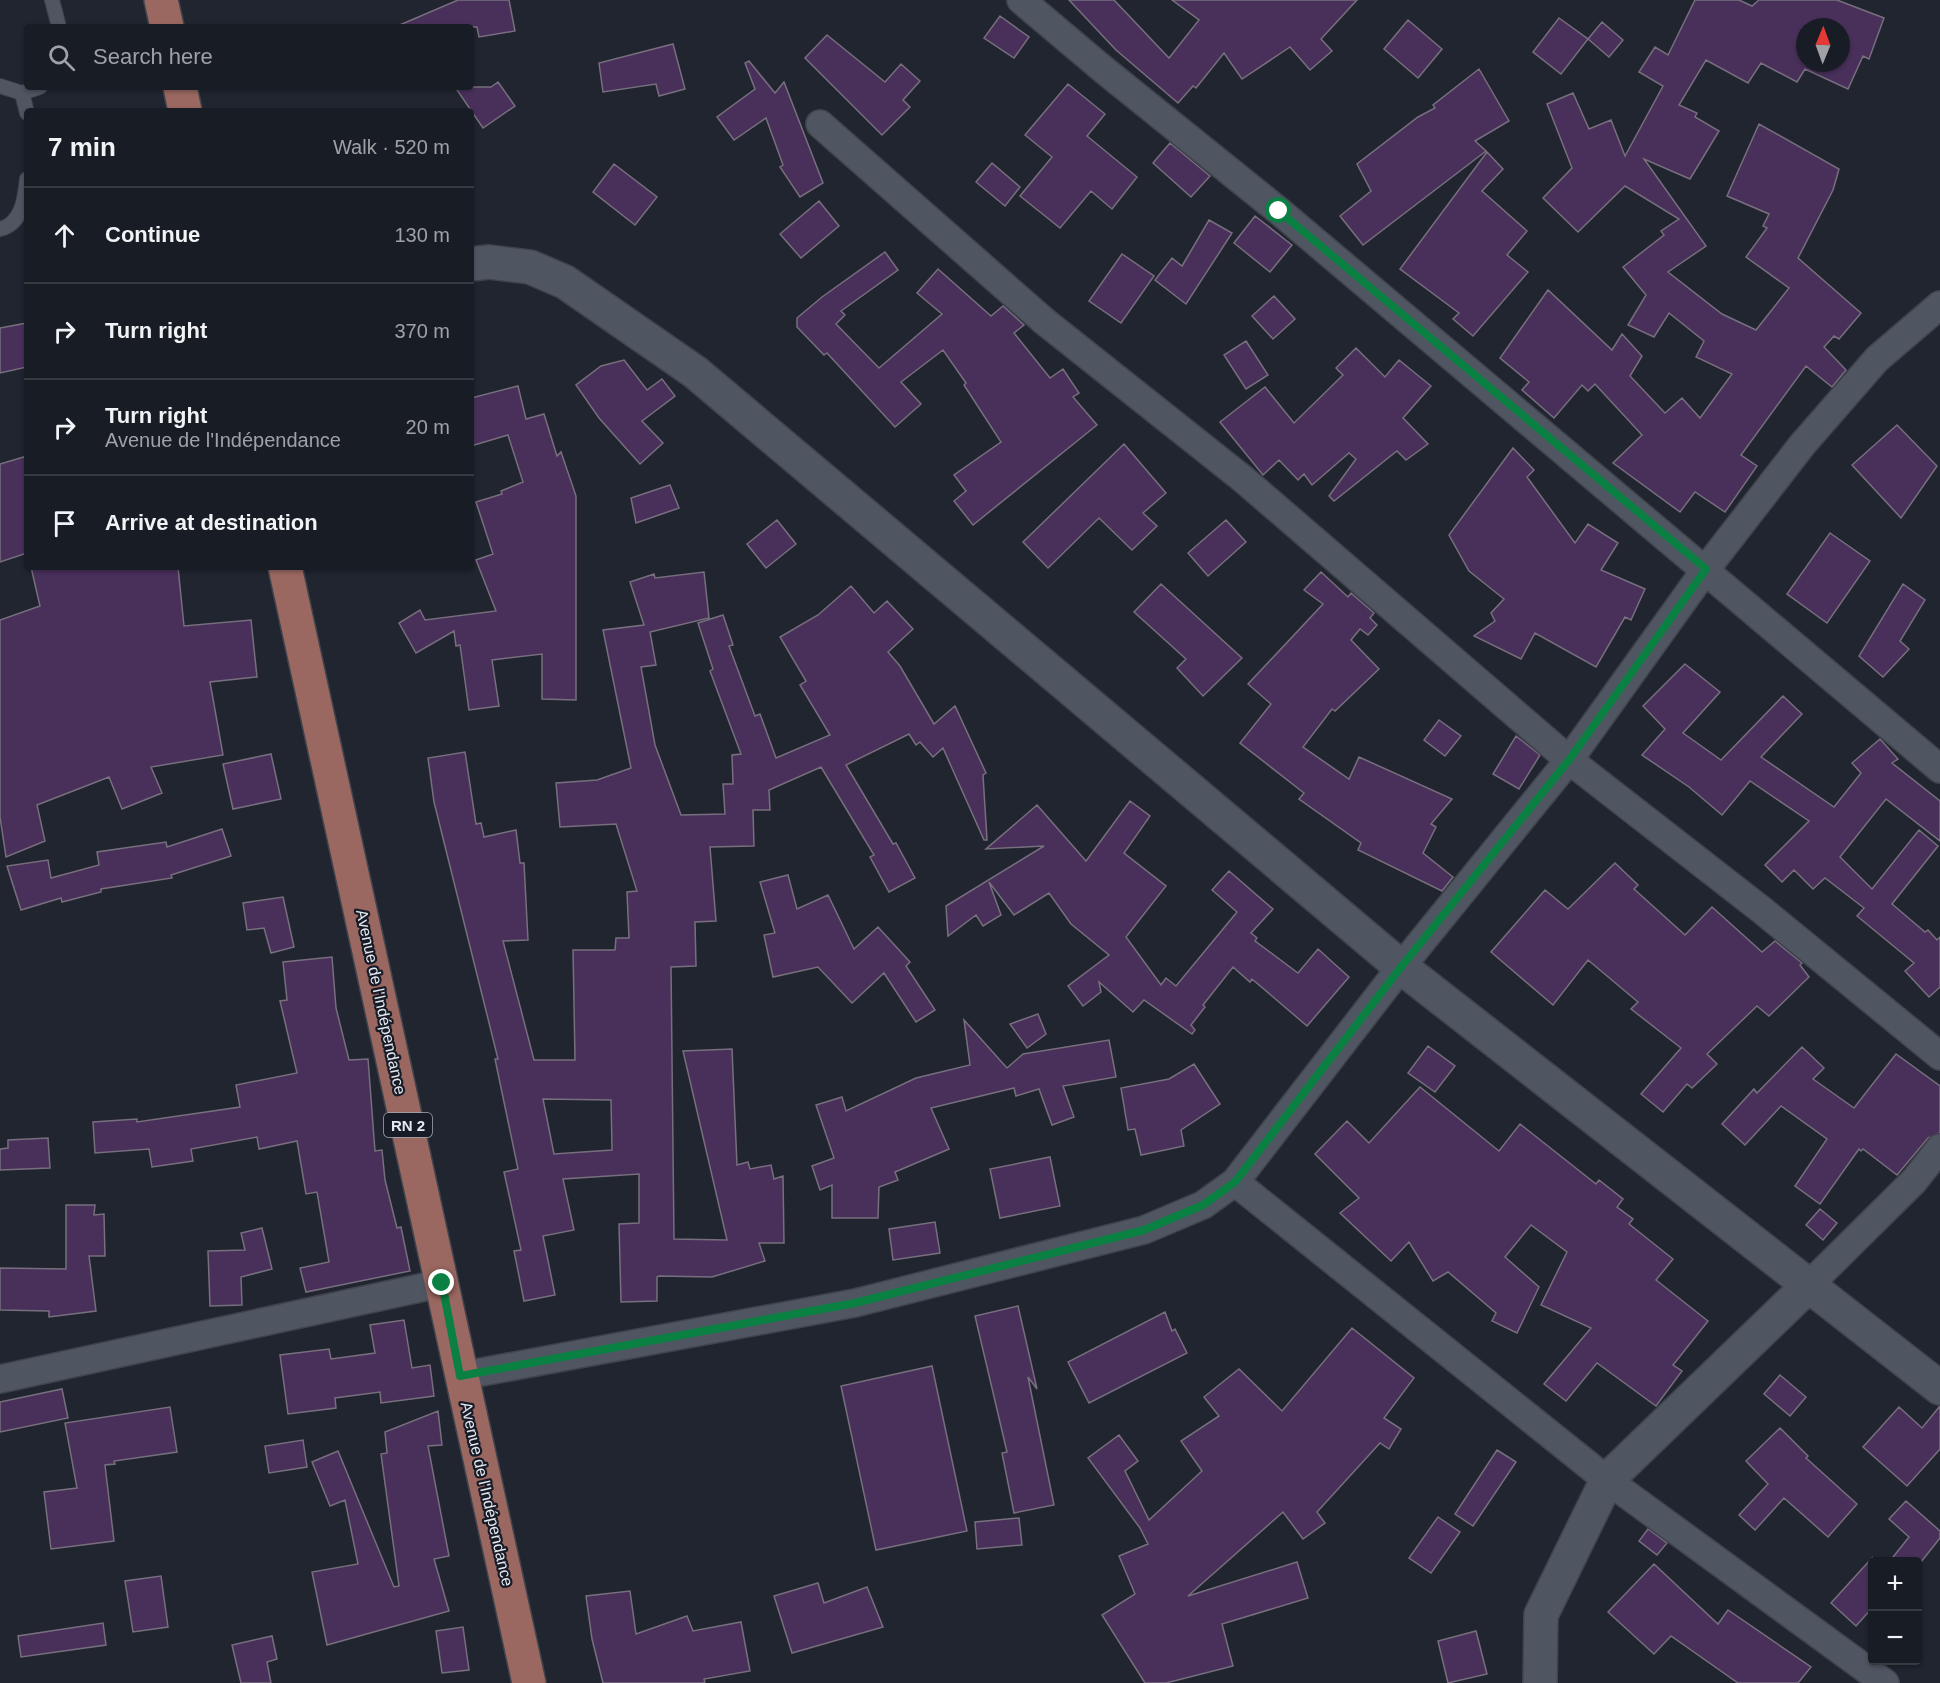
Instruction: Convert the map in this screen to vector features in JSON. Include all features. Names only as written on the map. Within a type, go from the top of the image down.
[{"type":"main road","points":[[161,0],[165,24]]},
{"type":"main road","points":[[181,90],[184,108]]},
{"type":"main road","name":"Avenue de l'Indépendance","points":[[286,570],[442,1283],[460,1376],[529,1683]]},
{"type":"street","points":[[1021,0],[1288,218],[1940,769]]},
{"type":"street","points":[[820,124],[1044,321],[1243,478],[1569,760],[1763,911],[1940,1056]]},
{"type":"street","points":[[474,264],[489,262],[530,267],[565,282],[695,372],[1401,967],[1940,1388]]},
{"type":"street","points":[[460,1376],[844,1305],[901,1291],[1144,1230],[1203,1205],[1235,1182],[1401,967],[1569,760],[1706,569],[1802,445],[1878,359],[1940,305]]},
{"type":"street","points":[[1540,1683],[1541,1615],[1607,1480],[1914,1181],[1940,1148]]},
{"type":"street","points":[[1235,1182],[1607,1480],[1885,1683]]},
{"type":"street","points":[[0,1379],[442,1283]]},
{"type":"lane","points":[[52,0],[58,24]]},
{"type":"lane","points":[[0,86],[22,93],[30,90]]},
{"type":"lane","points":[[22,93],[26,108]]},
{"type":"lane","points":[[0,229],[6,228],[20,214],[24,195]]},
{"type":"building","points":[[458,0],[509,0],[515,31],[479,37],[474,24],[402,24]]},
{"type":"building","points":[[1069,0],[1114,0],[1169,58],[1199,20],[1172,0],[1357,0],[1321,39],[1332,51],[1310,70],[1290,47],[1242,79],[1224,53],[1196,88],[1193,86],[1178,103],[1116,50]]},
{"type":"building","points":[[1695,0],[1739,0],[1752,6],[1759,0],[1837,0],[1884,18],[1869,59],[1863,56],[1848,89],[1811,72],[1850,72],[1850,18],[1796,18],[1796,72],[1803,72],[1797,82],[1761,63],[1748,83],[1706,60],[1679,105],[1697,113],[1695,117],[1719,131],[1690,179],[1644,159],[1706,246],[1668,272],[1722,314],[1756,330],[1789,288],[1746,257],[1767,228],[1763,226],[1769,214],[1727,196],[1759,124],[1839,169],[1833,190],[1798,258],[1861,313],[1839,339],[1834,336],[1824,347],[1846,370],[1832,387],[1806,366],[1741,455],[1757,466],[1725,512],[1695,492],[1680,512],[1613,463],[1642,435],[1595,384],[1588,391],[1582,385],[1554,418],[1522,390],[1529,382],[1500,358],[1548,290],[1612,350],[1622,334],[1642,356],[1630,376],[1665,413],[1682,398],[1700,418],[1732,374],[1696,357],[1704,341],[1669,313],[1654,337],[1628,325],[1646,295],[1623,267],[1664,235],[1661,231],[1679,219],[1625,186],[1578,232],[1543,198],[1572,168],[1547,104],[1573,93],[1589,129],[1611,120],[1625,156],[1663,86],[1639,72],[1655,47],[1668,55]]},
{"type":"building","points":[[1000,16],[1029,37],[1014,58],[984,38]]},
{"type":"building","points":[[1559,18],[1588,39],[1561,74],[1533,52]]},
{"type":"building","points":[[1408,20],[1442,49],[1418,78],[1384,49]]},
{"type":"building","points":[[1602,22],[1623,40],[1609,57],[1588,39]]},
{"type":"building","points":[[827,35],[885,82],[901,64],[920,81],[903,100],[910,107],[882,135],[805,58]]},
{"type":"building","points":[[673,44],[685,89],[659,96],[656,84],[603,92],[599,63]]},
{"type":"building","points":[[749,61],[775,93],[784,82],[823,183],[800,197],[780,167],[783,165],[766,118],[734,140],[717,117],[755,89],[745,63]]},
{"type":"building","points":[[1479,69],[1509,121],[1475,141],[1486,151],[1363,245],[1340,216],[1371,191],[1357,164],[1418,117],[1435,108],[1433,105]]},
{"type":"building","points":[[498,82],[515,106],[483,128],[474,115],[474,108],[469,108],[457,90],[491,87]]},
{"type":"building","points":[[1068,84],[1105,114],[1087,136],[1137,177],[1112,209],[1091,191],[1060,228],[1020,196],[1052,157],[1025,135]]},
{"type":"building","points":[[1170,143],[1210,176],[1191,197],[1153,163]]},
{"type":"building","points":[[1487,152],[1503,169],[1482,191],[1527,231],[1507,255],[1528,272],[1473,336],[1453,319],[1459,313],[1400,269]]},
{"type":"building","points":[[992,163],[1020,187],[1005,206],[976,182]]},
{"type":"building","points":[[614,164],[657,197],[635,225],[593,192]]},
{"type":"building","points":[[819,201],[839,226],[801,258],[780,234]]},
{"type":"building","points":[[1255,216],[1292,245],[1270,272],[1234,243]]},
{"type":"building","points":[[1209,220],[1232,233],[1186,304],[1155,280],[1172,258],[1182,266]]},
{"type":"building","points":[[885,252],[898,270],[841,311],[845,315],[836,324],[879,368],[942,314],[917,293],[938,269],[991,316],[1003,306],[1024,325],[1014,333],[1050,378],[1063,369],[1079,393],[1073,397],[1097,425],[973,525],[954,501],[966,491],[954,475],[1001,442],[964,385],[966,383],[943,350],[901,382],[921,404],[895,427],[827,353],[824,355],[797,327],[797,318],[822,297]]},
{"type":"building","points":[[1122,254],[1154,276],[1121,323],[1089,301]]},
{"type":"building","points":[[1274,296],[1295,319],[1273,339],[1252,316]]},
{"type":"building","points":[[24,324],[24,368],[0,373],[0,328]]},
{"type":"building","points":[[1246,341],[1268,375],[1246,389],[1224,355]]},
{"type":"building","points":[[1356,348],[1385,377],[1399,360],[1431,386],[1403,418],[1428,444],[1406,460],[1397,451],[1334,501],[1329,496],[1356,459],[1349,453],[1312,485],[1304,474],[1298,480],[1279,460],[1263,475],[1220,422],[1265,387],[1294,423],[1343,375],[1336,368]]},
{"type":"building","points":[[624,360],[647,390],[662,379],[675,396],[642,421],[663,443],[640,464],[599,418],[576,385],[601,366]]},
{"type":"building","points":[[518,386],[526,419],[544,414],[557,456],[561,452],[576,496],[576,700],[542,699],[542,654],[492,660],[499,706],[469,710],[460,645],[456,646],[454,631],[416,653],[399,623],[420,610],[425,620],[496,611],[476,560],[493,554],[476,502],[502,494],[501,491],[523,482],[508,435],[474,445],[474,397]]},
{"type":"building","points":[[1897,425],[1937,466],[1901,518],[1852,465]]},
{"type":"building","points":[[1124,444],[1166,493],[1143,513],[1157,526],[1132,550],[1099,518],[1048,568],[1023,542]]},
{"type":"building","points":[[1513,448],[1534,470],[1527,477],[1575,543],[1588,524],[1618,543],[1601,570],[1645,589],[1631,620],[1625,617],[1596,667],[1535,633],[1521,659],[1474,636],[1495,621],[1491,613],[1504,599],[1469,571],[1449,535]]},
{"type":"building","points":[[24,457],[24,554],[0,562],[0,464]]},
{"type":"building","points":[[670,485],[679,508],[636,523],[631,498]]},
{"type":"building","points":[[777,520],[796,544],[766,568],[747,544]]},
{"type":"building","points":[[1226,520],[1246,542],[1208,576],[1188,553]]},
{"type":"building","points":[[1830,533],[1870,561],[1827,623],[1787,594]]},
{"type":"building","points":[[32,570],[178,570],[184,626],[251,620],[257,677],[210,682],[223,755],[151,767],[162,793],[122,809],[109,777],[37,805],[45,841],[6,857],[0,817],[0,620],[40,606]]},
{"type":"building","points":[[704,572],[709,618],[650,632],[656,665],[641,667],[655,745],[681,815],[725,814],[723,784],[733,784],[732,755],[741,754],[710,671],[713,669],[698,623],[723,615],[733,645],[729,646],[755,716],[760,714],[776,758],[830,735],[800,685],[806,681],[780,637],[818,615],[851,586],[874,613],[887,601],[913,629],[888,652],[900,666],[934,724],[955,706],[986,773],[983,775],[987,840],[984,840],[943,748],[933,757],[920,742],[916,745],[909,734],[846,765],[893,844],[896,843],[915,878],[889,892],[870,857],[874,855],[821,767],[769,790],[770,810],[753,810],[754,846],[710,847],[716,921],[695,922],[696,966],[671,967],[674,1239],[727,1240],[683,1051],[732,1049],[737,1165],[748,1162],[750,1169],[771,1165],[774,1179],[783,1176],[784,1243],[759,1243],[765,1261],[712,1277],[659,1276],[657,1277],[657,1301],[621,1302],[619,1224],[639,1223],[639,1174],[563,1179],[574,1230],[543,1236],[555,1295],[524,1301],[514,1251],[521,1250],[504,1172],[518,1169],[495,1059],[498,1059],[434,802],[428,758],[465,752],[476,824],[481,823],[484,837],[516,830],[520,863],[524,863],[528,940],[503,941],[534,1060],[575,1060],[573,950],[615,950],[616,938],[629,938],[627,892],[637,891],[616,824],[560,827],[556,783],[597,780],[631,768],[603,630],[644,625],[630,582],[654,574],[655,578]],"holes":[[[543,1099],[611,1100],[612,1150],[554,1154]]]},
{"type":"building","points":[[1321,572],[1348,597],[1351,593],[1374,613],[1370,618],[1377,625],[1368,635],[1360,629],[1351,640],[1379,669],[1335,711],[1332,709],[1303,747],[1349,779],[1359,757],[1452,799],[1431,824],[1436,827],[1423,853],[1453,877],[1442,891],[1358,850],[1361,843],[1299,799],[1304,793],[1240,743],[1271,704],[1248,684],[1323,604],[1304,590]]},
{"type":"building","points":[[1161,584],[1242,658],[1203,696],[1177,668],[1186,659],[1134,612]]},
{"type":"building","points":[[1903,584],[1925,600],[1900,641],[1909,649],[1883,677],[1859,656]]},
{"type":"building","points":[[1685,664],[1720,692],[1683,733],[1721,760],[1783,696],[1802,714],[1761,757],[1834,807],[1861,773],[1852,763],[1880,739],[1898,759],[1892,763],[1940,801],[1940,841],[1886,799],[1840,857],[1872,889],[1919,830],[1938,846],[1892,904],[1925,932],[1928,930],[1937,940],[1940,937],[1940,987],[1929,997],[1905,971],[1914,963],[1857,916],[1864,908],[1825,878],[1813,889],[1794,870],[1782,882],[1765,865],[1809,821],[1750,781],[1722,815],[1689,787],[1642,755],[1665,729],[1643,706]]},
{"type":"building","points":[[1439,720],[1461,736],[1445,756],[1424,740]]},
{"type":"building","points":[[1516,736],[1540,755],[1519,789],[1493,774]]},
{"type":"building","points":[[271,754],[281,799],[233,809],[223,764]]},
{"type":"building","points":[[1130,801],[1150,816],[1124,853],[1166,886],[1126,937],[1161,985],[1166,978],[1176,986],[1237,912],[1212,890],[1229,871],[1273,909],[1251,933],[1257,938],[1255,941],[1298,973],[1318,949],[1349,977],[1307,1026],[1252,979],[1250,982],[1233,967],[1203,1005],[1205,1007],[1191,1025],[1195,1030],[1192,1034],[1144,1000],[1133,1012],[1099,982],[1101,992],[1083,1006],[1068,986],[1109,955],[1071,924],[1049,893],[1014,915],[989,882],[1001,915],[983,926],[976,915],[948,936],[946,906],[1044,846],[986,849],[1037,805],[1086,861]]},
{"type":"building","points":[[222,829],[231,856],[171,875],[172,878],[101,889],[101,892],[62,902],[61,898],[21,910],[7,866],[48,860],[51,878],[99,865],[97,852],[166,842],[167,847]]},
{"type":"building","points":[[1615,863],[1638,885],[1634,889],[1685,935],[1712,907],[1762,952],[1775,941],[1802,963],[1800,965],[1809,977],[1769,1016],[1757,1006],[1707,1054],[1717,1064],[1692,1088],[1687,1084],[1663,1112],[1641,1094],[1681,1048],[1631,1009],[1638,1002],[1588,960],[1553,1005],[1491,952],[1545,890],[1568,909]]},
{"type":"building","points":[[788,875],[797,909],[828,895],[854,949],[878,927],[910,962],[906,966],[935,1010],[916,1022],[884,973],[852,1003],[818,967],[773,977],[764,935],[775,933],[760,882]]},
{"type":"building","points":[[283,897],[294,947],[271,953],[264,928],[247,930],[243,903]]},
{"type":"building","points":[[332,957],[336,1008],[349,1060],[368,1059],[375,1151],[382,1150],[385,1180],[397,1228],[401,1227],[410,1271],[306,1292],[300,1268],[329,1262],[317,1192],[306,1194],[297,1141],[259,1149],[257,1137],[191,1149],[193,1161],[152,1167],[149,1149],[95,1153],[93,1122],[137,1119],[137,1122],[240,1107],[236,1085],[297,1073],[280,1001],[287,1000],[283,962]]},
{"type":"building","points":[[1038,1014],[1046,1034],[1027,1048],[1010,1024]]},
{"type":"building","points":[[964,1020],[1007,1068],[1023,1054],[1109,1040],[1116,1077],[1063,1086],[1074,1117],[1052,1125],[1039,1089],[1016,1096],[1014,1088],[931,1108],[949,1149],[895,1172],[898,1180],[879,1187],[878,1218],[832,1218],[832,1185],[820,1190],[812,1166],[834,1158],[816,1105],[842,1097],[846,1111],[916,1078],[970,1065]]},
{"type":"building","points":[[1428,1046],[1455,1066],[1435,1092],[1408,1073]]},
{"type":"building","points":[[1802,1047],[1824,1068],[1813,1079],[1854,1108],[1896,1054],[1940,1086],[1940,1133],[1928,1138],[1897,1175],[1863,1149],[1861,1151],[1859,1149],[1820,1204],[1795,1186],[1827,1139],[1781,1106],[1745,1145],[1722,1124],[1754,1089],[1757,1093]]},
{"type":"building","points":[[1194,1064],[1220,1104],[1181,1130],[1184,1146],[1141,1155],[1135,1129],[1128,1130],[1121,1088],[1169,1079]]},
{"type":"building","points":[[1420,1087],[1499,1151],[1520,1124],[1596,1184],[1599,1180],[1623,1199],[1617,1207],[1633,1219],[1629,1224],[1673,1259],[1656,1280],[1708,1321],[1673,1365],[1682,1371],[1656,1406],[1597,1363],[1566,1401],[1544,1384],[1591,1328],[1541,1305],[1567,1252],[1531,1225],[1505,1257],[1539,1287],[1517,1333],[1492,1321],[1496,1313],[1448,1272],[1433,1281],[1409,1242],[1391,1261],[1340,1213],[1359,1198],[1315,1154],[1347,1121],[1369,1143]]},
{"type":"building","points":[[48,1138],[50,1168],[0,1170],[0,1149],[8,1148],[8,1140]]},
{"type":"building","points":[[1050,1157],[1060,1206],[1000,1218],[990,1169]]},
{"type":"building","points":[[66,1205],[95,1205],[94,1215],[104,1214],[105,1256],[89,1256],[96,1311],[49,1317],[49,1311],[0,1310],[0,1268],[66,1269]]},
{"type":"building","points":[[1820,1209],[1837,1223],[1823,1240],[1806,1225]]},
{"type":"building","points":[[935,1222],[940,1253],[893,1260],[889,1229]]},
{"type":"building","points":[[262,1228],[272,1269],[241,1277],[242,1305],[210,1306],[208,1251],[245,1250],[241,1233]]},
{"type":"building","points":[[1018,1306],[1037,1389],[1028,1377],[1054,1505],[1014,1513],[1002,1453],[1007,1452],[975,1316]]},
{"type":"building","points":[[1165,1312],[1172,1331],[1175,1329],[1187,1353],[1089,1403],[1068,1362]]},
{"type":"building","points":[[404,1320],[412,1368],[430,1365],[434,1396],[381,1403],[380,1392],[335,1398],[336,1408],[288,1414],[280,1355],[329,1349],[331,1359],[375,1353],[370,1325]]},
{"type":"building","points":[[1352,1328],[1414,1378],[1384,1418],[1401,1429],[1389,1449],[1380,1443],[1317,1512],[1325,1523],[1303,1539],[1283,1512],[1188,1596],[1297,1562],[1308,1598],[1222,1624],[1233,1666],[1166,1683],[1145,1683],[1102,1615],[1135,1594],[1119,1556],[1148,1544],[1140,1528],[1088,1458],[1119,1435],[1138,1461],[1125,1471],[1149,1520],[1202,1471],[1181,1441],[1219,1416],[1204,1397],[1239,1369],[1282,1411]]},
{"type":"building","points":[[932,1366],[967,1531],[876,1550],[841,1386]]},
{"type":"building","points":[[1780,1375],[1806,1397],[1790,1416],[1764,1394]]},
{"type":"building","points":[[62,1389],[68,1418],[0,1432],[0,1402]]},
{"type":"building","points":[[1940,1406],[1940,1449],[1907,1486],[1863,1447],[1899,1407],[1922,1428]]},
{"type":"building","points":[[170,1407],[177,1452],[114,1461],[115,1464],[105,1465],[114,1541],[51,1549],[44,1492],[77,1488],[65,1423]]},
{"type":"building","points":[[438,1411],[442,1445],[428,1446],[449,1556],[434,1559],[449,1611],[327,1645],[312,1572],[358,1564],[345,1500],[330,1506],[312,1462],[338,1451],[394,1587],[399,1586],[381,1454],[387,1453],[385,1432]]},
{"type":"building","points":[[1780,1428],[1808,1456],[1806,1458],[1857,1504],[1828,1537],[1784,1498],[1755,1530],[1739,1515],[1768,1484],[1746,1461]]},
{"type":"building","points":[[303,1440],[307,1467],[269,1473],[265,1446]]},
{"type":"building","points":[[1497,1450],[1516,1462],[1473,1526],[1455,1514]]},
{"type":"building","points":[[1906,1501],[1940,1531],[1940,1538],[1922,1561],[1922,1557],[1893,1557],[1909,1537],[1889,1519]]},
{"type":"building","points":[[1438,1517],[1460,1532],[1431,1573],[1409,1558]]},
{"type":"building","points":[[1019,1518],[1022,1545],[977,1549],[975,1522]]},
{"type":"building","points":[[1648,1529],[1667,1543],[1657,1555],[1639,1541]]},
{"type":"building","points":[[1868,1562],[1868,1612],[1856,1626],[1831,1603]]},
{"type":"building","points":[[1654,1564],[1718,1624],[1728,1610],[1811,1667],[1798,1683],[1738,1683],[1671,1636],[1654,1654],[1608,1612]]},
{"type":"building","points":[[161,1576],[168,1627],[133,1632],[125,1581]]},
{"type":"building","points":[[818,1583],[824,1603],[867,1587],[883,1627],[792,1653],[774,1596]]},
{"type":"building","points":[[630,1591],[636,1634],[687,1616],[693,1631],[741,1622],[750,1671],[704,1679],[705,1683],[603,1683],[592,1639],[586,1596]]},
{"type":"building","points":[[103,1623],[106,1645],[21,1657],[18,1636]]},
{"type":"building","points":[[463,1627],[469,1670],[442,1673],[436,1631]]},
{"type":"building","points":[[1476,1631],[1487,1674],[1448,1683],[1438,1641]]},
{"type":"building","points":[[272,1636],[277,1659],[267,1662],[271,1683],[241,1683],[232,1645]]},
{"type":"route","points":[[442,1283],[460,1376],[855,1303],[1144,1230],[1203,1205],[1235,1182],[1401,967],[1569,760],[1706,569],[1279,211]]}]
